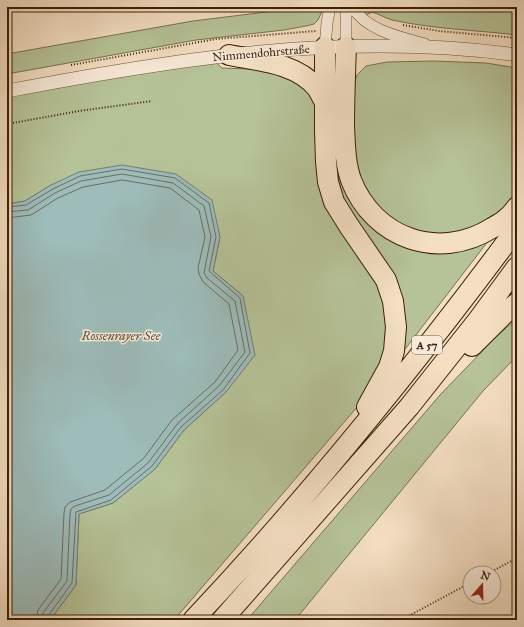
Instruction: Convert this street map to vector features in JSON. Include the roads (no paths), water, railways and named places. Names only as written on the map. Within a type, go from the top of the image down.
[{"type":"highway","points":[[325,47],[326,162],[328,182],[334,202],[386,280],[393,301],[396,327],[394,351],[389,367],[334,461]]},
{"type":"highway","points":[[346,47],[344,104],[345,154],[351,180],[361,199],[374,216],[392,230],[407,238],[438,244],[456,242],[479,236],[507,219],[517,207]]},
{"type":"highway","points":[[229,55],[282,65],[295,70],[317,89],[325,102]]},
{"type":"highway","name":"A 57","points":[[193,620],[226,586],[334,461],[380,405],[517,228]]},
{"type":"highway","name":"A 57","points":[[222,620],[408,407],[478,320],[517,267]]},
{"type":"highway","points":[[408,407],[452,369],[488,329],[517,303]]},
{"type":"street","points":[[325,47],[330,7]]},
{"type":"street","points":[[346,7],[346,47]]},
{"type":"street","points":[[352,7],[355,12],[371,26],[397,36],[439,48]]},
{"type":"street","name":"Nimmendohrstraße","points":[[7,91],[165,63],[229,55],[325,47],[380,46],[439,48],[517,55]]},
{"type":"water","name":"Rossenrayer See","points":[[122,165],[176,174],[212,200],[220,237],[213,271],[243,296],[255,355],[226,392],[184,430],[155,469],[113,503],[79,514],[76,585],[50,620],[7,620],[7,204],[25,201],[51,185],[79,172]]}]
